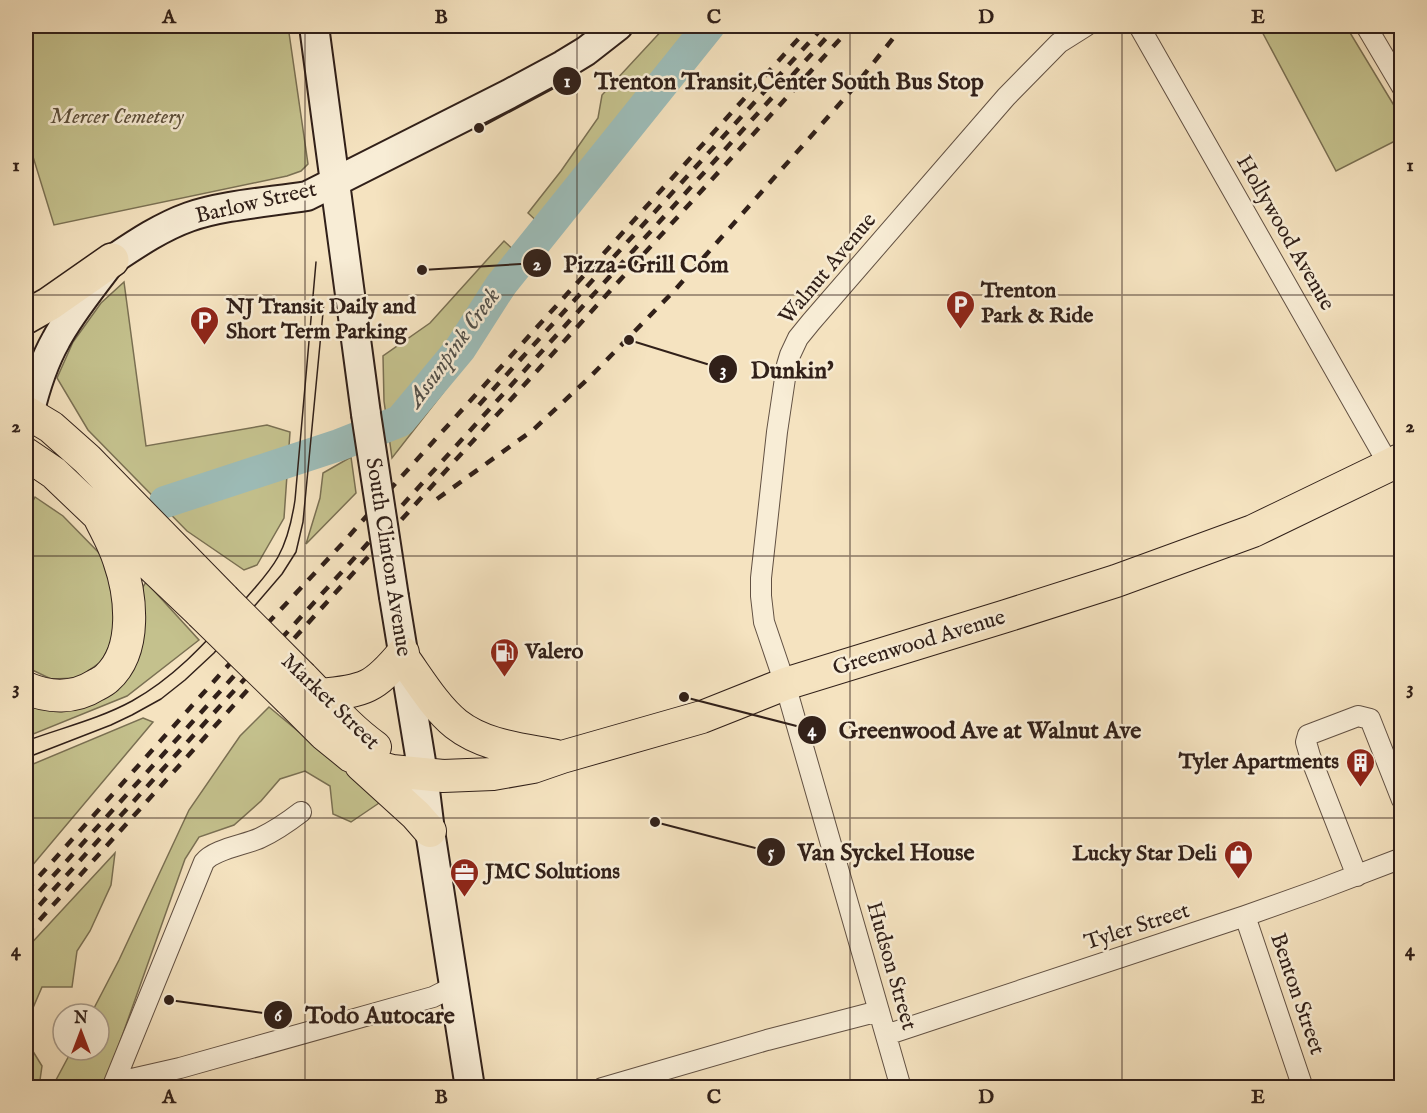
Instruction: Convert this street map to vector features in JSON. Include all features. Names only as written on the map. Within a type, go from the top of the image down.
[{"type":"highway","points":[[26,317],[49,304],[112,260]]},
{"type":"main road","name":"Market Street","points":[[27,419],[51,427],[87,459],[212,606]]},
{"type":"main road","name":"Market Street","points":[[26,454],[54,473],[98,514],[212,606],[304,690],[360,737],[388,756],[423,774]]},
{"type":"main road","name":"Greenwood Avenue","points":[[423,774],[443,776],[493,774],[533,767],[702,717],[785,684],[1116,581],[1253,531],[1395,462]]},
{"type":"main road","points":[[26,688],[41,694],[57,696],[72,695],[90,689],[107,678],[123,654],[128,637],[128,591],[119,559],[98,514]]},
{"type":"main road","points":[[304,690],[360,689],[377,681],[404,656],[442,710],[465,730],[504,746],[562,757]]},
{"type":"main road","name":"Market Street","points":[[304,690],[324,734],[351,756],[370,765],[392,771],[423,774]]},
{"type":"main road","points":[[351,756],[416,815],[430,831]]},
{"type":"street","name":"South Clinton Avenue","points":[[314,26],[366,414],[470,1088]]},
{"type":"street","name":"Barlow Street","points":[[27,419],[33,396],[55,340],[112,260],[157,232],[189,217],[307,196],[336,183],[571,60],[618,26]]},
{"type":"street","name":"Walnut Avenue","points":[[785,684],[765,622],[761,578],[777,432],[790,355],[798,338],[811,322],[1006,97],[1059,43],[1086,26]]},
{"type":"street","name":"Hollywood Avenue","points":[[1139,26],[1395,462]]},
{"type":"street","points":[[1366,26],[1401,87]]},
{"type":"street","name":"Hudson Street","points":[[785,684],[901,1088]]},
{"type":"street","points":[[1356,876],[1310,756],[1306,742],[1308,735],[1358,717],[1370,719],[1401,800]]},
{"type":"street","points":[[113,1085],[200,872],[208,858],[261,837],[301,812]]},
{"type":"street","name":"Tyler Street","points":[[886,1035],[1245,916],[1401,858]]},
{"type":"street","name":"Benton Street","points":[[1245,916],[1303,1088]]},
{"type":"street","points":[[113,1085],[433,997],[455,987]]},
{"type":"street","points":[[602,1088],[767,1040],[879,1011]]},
{"type":"green space","name":"Mercer Cemetery","points":[[26,26],[288,26],[308,164],[301,171],[287,176],[54,225],[26,134]]},
{"type":"green space","points":[[666,26],[722,26],[698,51],[555,238],[528,213],[598,118],[602,95]]},
{"type":"green space","points":[[1259,26],[1346,26],[1401,117],[1401,138],[1336,171]]},
{"type":"green space","points":[[504,241],[532,267],[442,394],[392,458],[384,401],[383,356],[430,323]]},
{"type":"green space","points":[[124,282],[146,446],[267,425],[290,432],[284,518],[257,565],[244,570],[187,531],[88,430],[57,378],[73,342],[101,303]]},
{"type":"green space","points":[[351,457],[356,493],[306,544],[320,498],[323,473]]},
{"type":"green space","points":[[35,497],[63,516],[102,556],[117,594],[116,632],[102,661],[78,678],[51,679],[26,667],[26,514]]},
{"type":"green space","points":[[146,582],[199,640],[127,696],[26,737],[26,696],[91,701]]},
{"type":"green space","points":[[269,707],[382,801],[351,822],[333,814],[330,786],[305,771],[280,779],[261,801],[234,825],[199,837],[185,859],[104,1087],[54,1088],[66,1062],[111,1062],[111,1002],[97,1002],[189,810],[240,736]]},
{"type":"green space","points":[[143,718],[153,722],[26,873],[26,767]]},
{"type":"green space","points":[[115,853],[111,885],[90,931],[77,951],[72,987],[42,987],[26,1024],[26,949]]},
{"type":"green space","points":[[26,1040],[42,1066],[39,1087],[26,1087]]},
{"type":"waterway","name":"Assunpink Creek","points":[[165,502],[339,445],[400,421],[460,349],[501,285],[709,26]]},
{"type":"tram line","points":[[26,741],[93,718],[148,692],[176,670],[214,633],[274,564],[287,536],[295,500],[316,262]]},
{"type":"tram line","points":[[26,758],[111,725],[161,699],[214,653],[282,574],[296,552],[303,522],[324,302]]},
{"type":"railway","points":[[26,891],[810,26]]},
{"type":"railway","points":[[479,405],[824,26]]},
{"type":"railway","points":[[26,920],[837,26]]},
{"type":"railway","points":[[26,935],[852,26]]},
{"type":"railway","points":[[437,499],[533,430],[591,376],[674,291],[850,92],[903,26]]},
{"type":"railway","points":[[26,906],[243,666]]},
{"type":"place","name":"Trenton Transit Center South Bus Stop","points":[[479,128]]},
{"type":"place","name":"Pizza-Grill Com","points":[[422,270]]},
{"type":"place","name":"Trenton Park & Ride","points":[[960,330]]},
{"type":"place","name":"Dunkin'","points":[[629,340]]},
{"type":"place","name":"NJ Transit Daily and Short Term Parking","points":[[205,346]]},
{"type":"place","name":"Valero","points":[[504,678]]},
{"type":"place","name":"Greenwood Ave at Walnut Ave","points":[[684,697]]},
{"type":"place","name":"Tyler Apartments","points":[[1360,788]]},
{"type":"place","name":"Van Syckel House","points":[[655,822]]},
{"type":"place","name":"Lucky Star Deli","points":[[1238,880]]},
{"type":"place","name":"JMC Solutions","points":[[464,898]]},
{"type":"place","name":"Todo Autocare","points":[[169,1000]]}]
